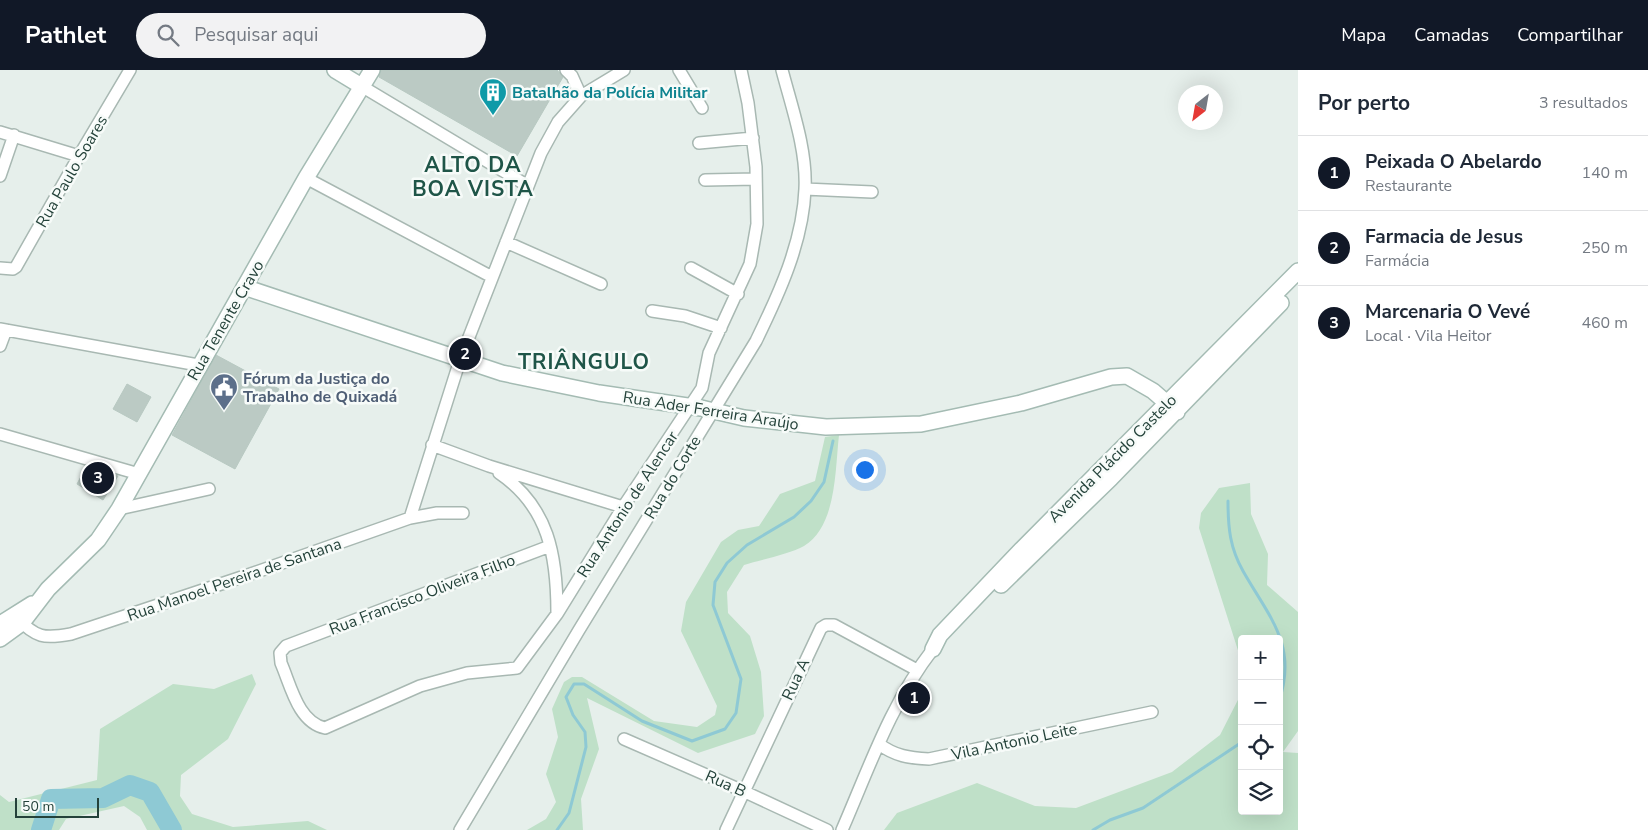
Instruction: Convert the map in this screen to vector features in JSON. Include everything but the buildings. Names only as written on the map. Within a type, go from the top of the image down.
[{"type":"street","name":"Rua Paulo Soares","points":[[5,268],[16,267],[130,70]]},
{"type":"street","points":[[335,70],[528,186]]},
{"type":"street","name":"Rua Tenente Cravo","points":[[18,619],[98,540],[119,509],[198,365],[306,178],[372,70]]},
{"type":"street","points":[[566,70],[572,76],[581,96]]},
{"type":"street","points":[[410,518],[460,360],[528,186],[550,136],[558,122],[581,96],[624,70]]},
{"type":"street","points":[[679,70],[702,108]]},
{"type":"street","name":"Rua Antonio de Alencar","points":[[517,668],[557,614],[623,507],[702,388],[709,353],[738,294],[750,264],[755,245],[756,179],[748,103],[740,70]]},
{"type":"street","name":"Rua do Corte","points":[[460,830],[756,341],[776,300],[790,263],[805,189],[802,147],[782,70]]},
{"type":"street","points":[[0,132],[79,156]]},
{"type":"street","points":[[0,176],[14,135]]},
{"type":"street","points":[[699,143],[753,138]]},
{"type":"street","points":[[306,178],[492,277]]},
{"type":"street","points":[[705,180],[756,179]]},
{"type":"street","points":[[805,189],[872,192]]},
{"type":"street","points":[[506,242],[601,284]]},
{"type":"street","points":[[691,268],[738,294]]},
{"type":"street","name":"Avenida Plácido Castelo","points":[[842,830],[898,702],[917,670],[933,649],[950,637],[1024,554],[1172,408],[1275,302],[1298,271]]},
{"type":"street","name":"Avenida Plácido Castelo","points":[[1275,302],[1298,286]]},
{"type":"street","name":"Rua Ader Ferreira Araújo","points":[[244,287],[502,373],[563,386],[744,418],[826,427],[921,424],[1012,405],[1111,377],[1127,376],[1152,391],[1172,408]]},
{"type":"street","points":[[652,311],[685,316],[721,328]]},
{"type":"street","points":[[0,346],[3,329],[198,365]]},
{"type":"street","points":[[0,434],[139,474]]},
{"type":"street","points":[[432,445],[489,466],[623,507]]},
{"type":"street","points":[[489,466],[510,480],[533,503],[542,520],[556,572],[557,614]]},
{"type":"street","points":[[119,509],[209,489]]},
{"type":"street","name":"Rua Manoel Pereira de Santana","points":[[18,619],[35,634],[44,638],[71,634],[236,580],[410,518],[462,513]]},
{"type":"street","name":"Rua Francisco Oliveira Filho","points":[[517,668],[467,673],[420,686],[325,728],[315,726],[304,717],[281,663],[280,654],[286,646],[295,642],[550,546]]},
{"type":"street","points":[[0,624],[18,619]]},
{"type":"street","points":[[0,639],[18,619]]},
{"type":"street","name":"Rua A","points":[[726,830],[815,638],[826,625],[834,625],[843,629],[917,670]]},
{"type":"street","name":"Vila Antonio Leite","points":[[879,744],[893,754],[929,759],[1152,712]]},
{"type":"street","name":"Rua B","points":[[624,739],[743,790],[827,830]]},
{"type":"green space","points":[[839,435],[835,480],[829,511],[815,537],[798,549],[744,565],[727,592],[728,613],[750,636],[761,672],[764,716],[755,734],[698,753],[587,698],[599,749],[581,799],[583,830],[527,830],[546,819],[556,802],[546,774],[558,737],[552,709],[564,682],[572,677],[582,677],[654,721],[697,727],[715,715],[717,706],[681,631],[686,602],[721,542],[738,530],[759,526],[780,494],[815,481],[825,437]]},
{"type":"green space","points":[[1250,483],[1251,514],[1268,554],[1267,585],[1298,612],[1298,731],[1283,752],[1283,635],[1238,635],[1238,650],[1199,528],[1201,513],[1219,488]]},
{"type":"green space","points":[[252,674],[256,684],[228,739],[181,775],[180,796],[192,814],[233,827],[308,821],[327,830],[147,830],[140,817],[124,806],[66,819],[59,830],[0,830],[0,795],[9,802],[97,780],[100,729],[173,684],[214,689]]},
{"type":"green space","points":[[1238,700],[1238,815],[1283,815],[1283,752],[1298,753],[1298,830],[884,830],[897,813],[977,783],[1035,806],[1076,808],[1172,772],[1220,735]]},
{"type":"waterway","points":[[557,830],[569,813],[586,747],[585,732],[573,715],[566,697],[574,684],[584,684],[642,721],[692,741],[725,729],[736,713],[741,679],[713,605],[715,582],[727,563],[747,545],[794,517],[811,501],[824,482],[833,441]]},
{"type":"waterway","points":[[1228,501],[1229,529],[1235,554],[1271,618],[1283,647],[1285,664],[1283,685]]},
{"type":"waterway","points":[[1093,830],[1110,820],[1143,808],[1238,745]]},
{"type":"waterway","points":[[41,830],[51,799],[103,798],[130,785],[150,792],[172,830]]},
{"type":"place","name":"Batalhão da Polícia Militar","points":[[493,116]]},
{"type":"place","name":"Farmacia de Jesus","points":[[465,354]]},
{"type":"place","name":"Fórum da Justiça do Trabalho de Quixadá","points":[[224,411]]},
{"type":"place","name":"Marcenaria O Vevé","points":[[98,478]]},
{"type":"place","name":"Peixada O Abelardo","points":[[914,698]]},
{"type":"district","name":"ALTO DA BOA VISTA","points":[[473,177]]},
{"type":"district","name":"TRIÂNGULO","points":[[584,362]]}]
